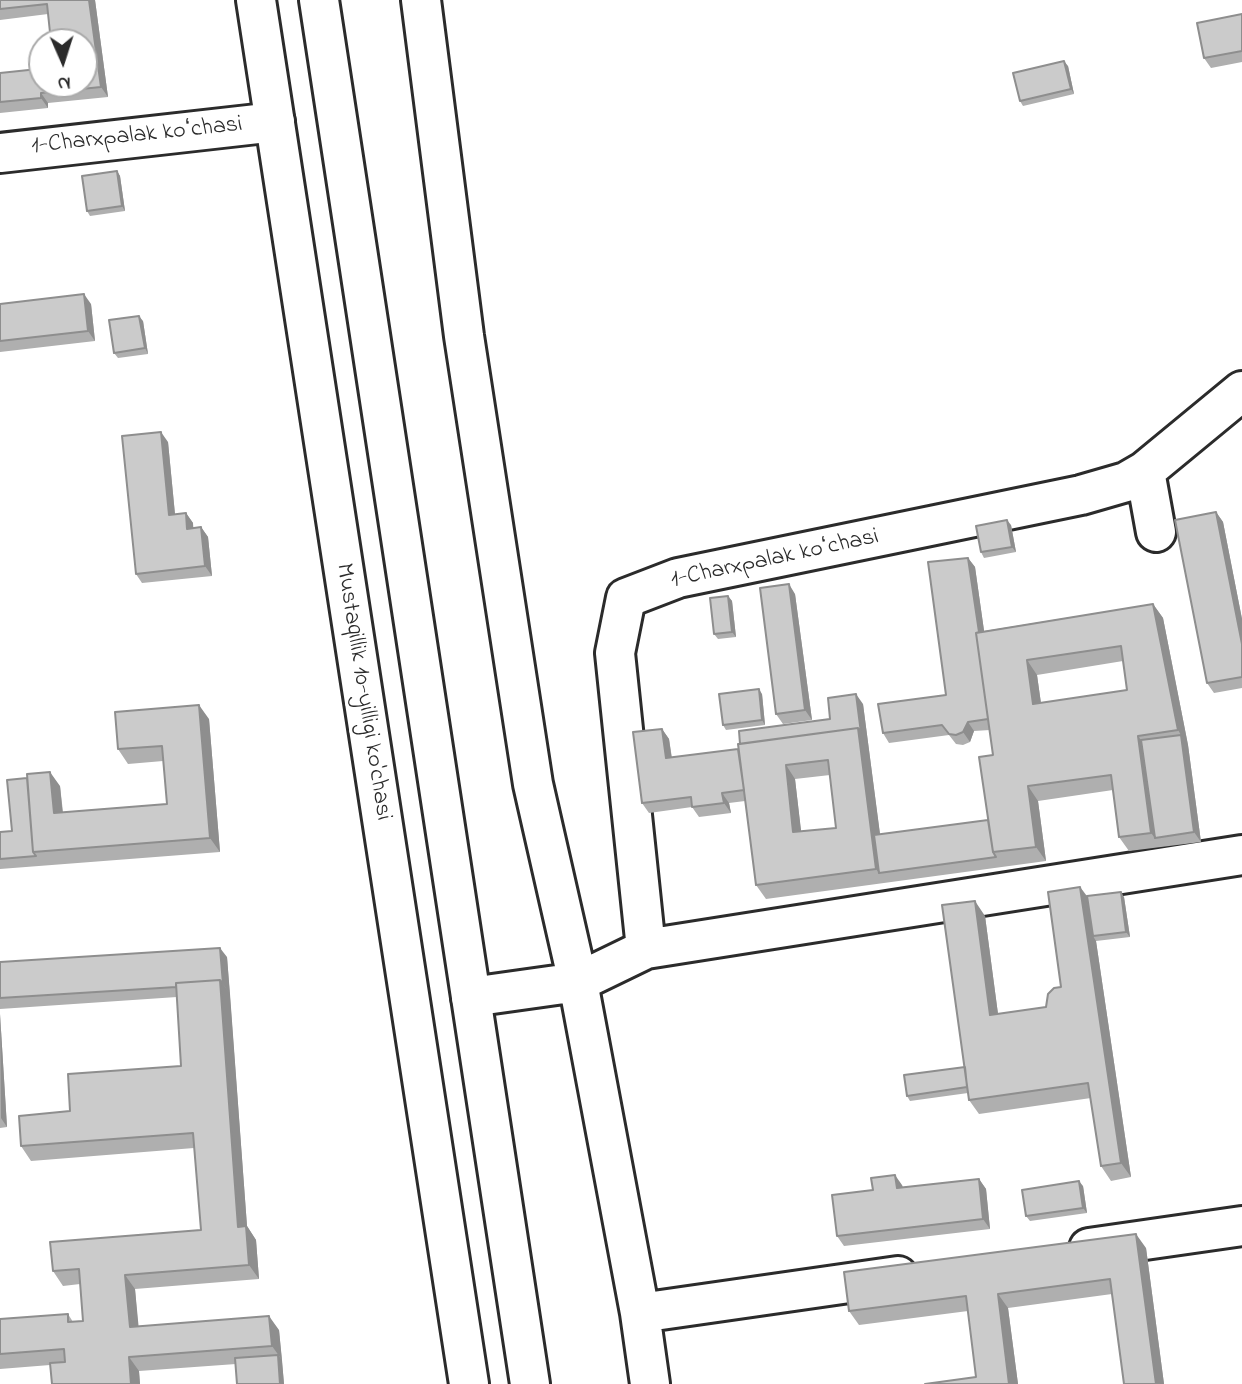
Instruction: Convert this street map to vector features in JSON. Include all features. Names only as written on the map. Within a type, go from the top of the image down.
[{"type":"main road","name":"Mustaqillik 10-yilligi ko'chasi","points":[[256,0],[469,1384]]},
{"type":"main road","points":[[318,0],[530,1384]]},
{"type":"main road","points":[[421,0],[464,336],[533,784],[578,982],[640,1313],[650,1384]]},
{"type":"main road","name":"1-Charxpalak koʻchasi","points":[[0,153],[275,122]]},
{"type":"main road","name":"1-Charxpalak koʻchasi","points":[[646,949],[615,653],[626,598],[678,578],[1082,495],[1126,482],[1145,471],[1242,391]]},
{"type":"main road","points":[[1145,471],[1156,532]]},
{"type":"main road","points":[[471,997],[578,982],[646,949],[1242,855]]},
{"type":"main road","points":[[1051,1254],[1242,1226]]},
{"type":"main road","points":[[640,1313],[928,1272]]},
{"type":"building","points":[[0,0],[89,0],[93,28],[50,28],[47,4],[0,9]]},
{"type":"building","points":[[1242,14],[1242,51],[1204,58],[1197,23]]},
{"type":"building","points":[[1064,61],[1071,89],[1020,101],[1013,73]]},
{"type":"building","points":[[98,65],[101,87],[98,87]]},
{"type":"building","points":[[28,70],[28,98],[41,98],[0,102],[0,73]]},
{"type":"building","points":[[117,171],[122,206],[87,211],[82,176]]},
{"type":"building","points":[[84,294],[88,331],[0,341],[0,304]]},
{"type":"building","points":[[139,316],[145,348],[114,353],[109,320]]},
{"type":"building","points":[[161,432],[169,515],[186,513],[187,529],[201,527],[205,566],[136,574],[122,436]]},
{"type":"building","points":[[1216,512],[1242,644],[1242,677],[1207,683],[1175,520]]},
{"type":"building","points":[[1007,520],[1012,547],[981,552],[976,526]]},
{"type":"building","points":[[968,558],[988,719],[968,722],[963,732],[956,735],[949,734],[942,725],[883,733],[878,704],[946,695],[928,562]]},
{"type":"building","points":[[789,584],[805,710],[776,714],[760,588]]},
{"type":"building","points":[[728,596],[732,632],[714,634],[710,598]]},
{"type":"building","points":[[1153,604],[1178,730],[1138,736],[1151,833],[1119,837],[1111,775],[1028,786],[1036,847],[993,852],[979,757],[993,755],[976,633]],"holes":[[[1121,646],[1127,690],[1033,704],[1027,660]]]},
{"type":"building","points":[[759,689],[762,720],[723,725],[719,694]]},
{"type":"building","points":[[856,694],[861,733],[858,728],[740,744],[739,731],[830,719],[828,698]]},
{"type":"building","points":[[199,705],[210,838],[33,852],[27,774],[50,772],[54,813],[167,804],[162,746],[118,749],[115,712]]},
{"type":"building","points":[[858,728],[876,869],[756,885],[738,744]],"holes":[[[828,760],[836,828],[793,832],[786,765]]]},
{"type":"building","points":[[662,729],[666,758],[738,749],[744,790],[722,793],[724,803],[692,807],[691,797],[642,803],[633,732]]},
{"type":"building","points":[[1181,735],[1194,832],[1155,838],[1141,740]]},
{"type":"building","points":[[27,778],[33,852],[36,856],[0,859],[0,832],[12,831],[7,780]]},
{"type":"building","points":[[988,820],[996,857],[879,873],[874,835]]},
{"type":"building","points":[[1080,887],[1121,1163],[1101,1166],[1088,1083],[969,1100],[942,905],[975,901],[990,1015],[1046,1007],[1048,994],[1054,988],[1061,987],[1048,892]]},
{"type":"building","points":[[1121,892],[1126,932],[1093,936],[1087,896]]},
{"type":"building","points":[[220,948],[223,984],[220,980],[176,983],[176,987],[0,998],[0,962]]},
{"type":"building","points":[[220,980],[238,1227],[246,1226],[249,1265],[125,1275],[130,1327],[269,1316],[272,1346],[129,1357],[131,1384],[52,1384],[50,1363],[65,1362],[64,1349],[0,1354],[0,1319],[68,1314],[68,1322],[83,1321],[79,1269],[53,1271],[50,1242],[201,1230],[193,1133],[21,1146],[19,1116],[70,1111],[68,1074],[181,1066],[176,983]]},
{"type":"building","points":[[965,1067],[967,1087],[907,1096],[904,1075]]},
{"type":"building","points":[[895,1175],[897,1188],[979,1179],[983,1219],[837,1236],[832,1195],[873,1190],[871,1178]]},
{"type":"building","points":[[1079,1181],[1083,1208],[1026,1216],[1022,1190]]},
{"type":"building","points":[[1136,1234],[1156,1384],[1124,1384],[1110,1279],[998,1294],[1009,1384],[925,1384],[976,1377],[966,1296],[849,1311],[844,1272]]},
{"type":"building","points":[[278,1355],[280,1384],[237,1384],[235,1358]]}]
